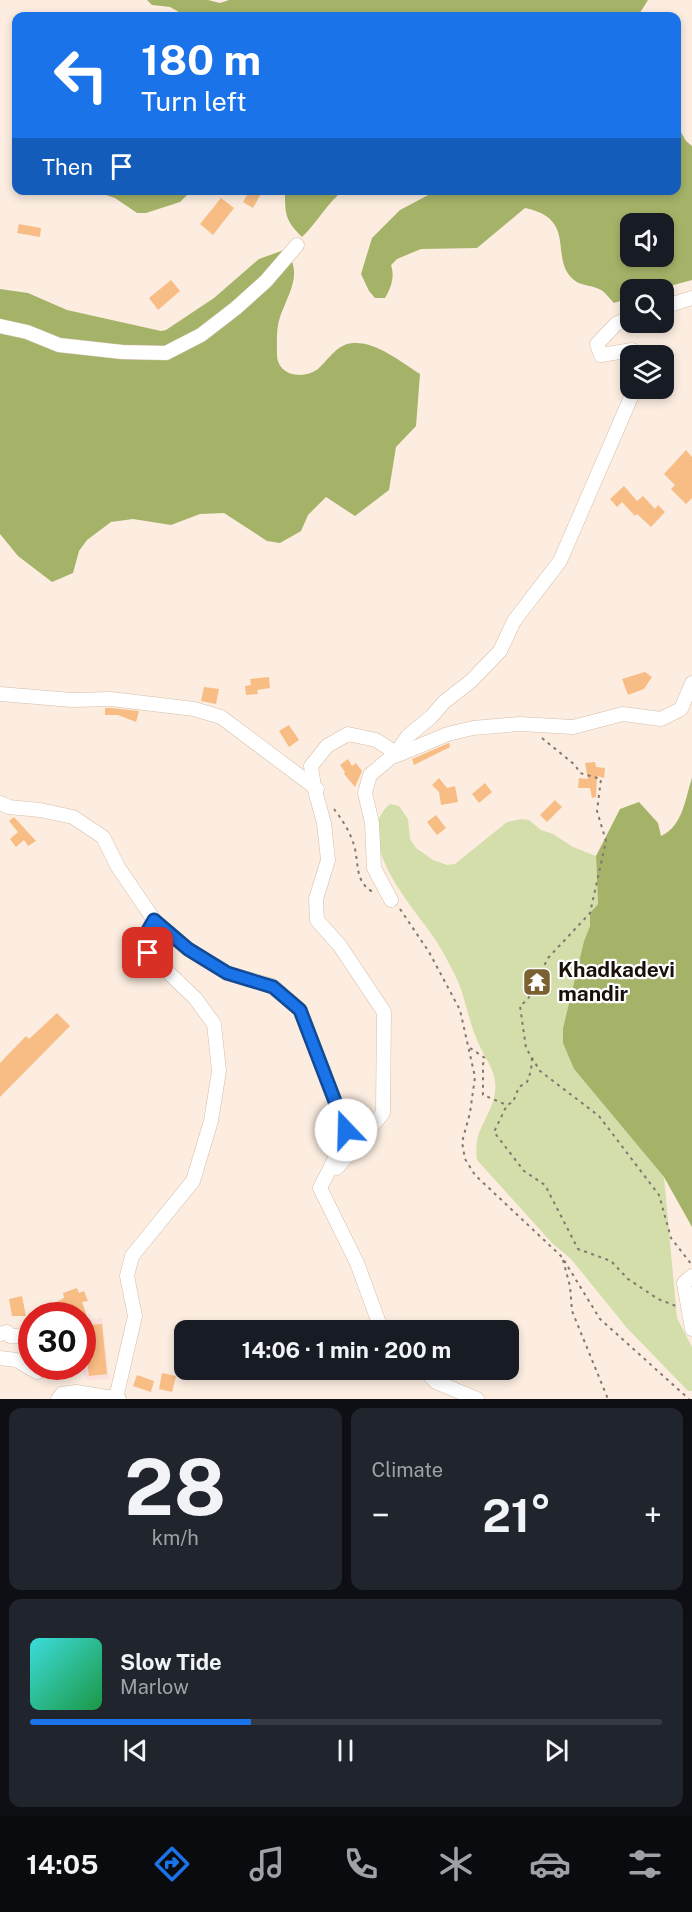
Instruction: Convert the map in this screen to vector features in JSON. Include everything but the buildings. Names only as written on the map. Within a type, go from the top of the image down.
[{"type":"street","points":[[0,326],[27,332],[59,345],[122,352],[166,352],[201,335],[236,308],[266,281],[297,245]]},
{"type":"street","points":[[674,304],[692,298]]},
{"type":"street","points":[[620,322],[597,344],[601,355],[620,352]]},
{"type":"street","points":[[392,900],[374,868],[372,823],[365,793],[370,776],[393,756],[408,736],[432,717],[444,702],[471,681],[500,651],[514,621],[560,561],[629,399]]},
{"type":"street","points":[[393,756],[448,734],[473,728],[520,724],[573,727],[623,714],[661,719],[681,709],[692,683]]},
{"type":"street","points":[[0,694],[72,700],[111,699],[203,712],[221,717],[316,789]]},
{"type":"street","points":[[320,1188],[383,1113],[384,1012],[340,946],[317,920],[316,899],[328,860],[324,824],[311,766],[327,746],[348,734],[376,740],[393,756]]},
{"type":"street","points":[[0,803],[9,807],[40,810],[73,817],[103,837],[118,867],[154,920],[198,955],[227,973],[273,987],[300,1010],[346,1130],[341,1147],[320,1188]]},
{"type":"street","points":[[58,1399],[62,1394],[76,1392],[118,1399],[135,1316],[127,1276],[132,1256],[193,1181],[211,1121],[219,1071],[214,1024],[195,998],[148,953],[146,934],[154,920]]},
{"type":"street","points":[[320,1188],[357,1263],[377,1320]]},
{"type":"street","points":[[692,1276],[684,1283],[692,1329]]},
{"type":"street","points":[[0,1334],[7,1332],[10,1336],[17,1336]]},
{"type":"street","points":[[0,1358],[18,1361]]},
{"type":"street","points":[[434,1380],[477,1399]]},
{"type":"path","points":[[542,738],[575,765],[580,773],[602,779],[597,811],[606,842],[590,913],[548,958],[528,999],[519,1006],[526,1048],[540,1071],[598,1116],[658,1195],[671,1238],[692,1265]]},
{"type":"path","points":[[333,808],[354,842],[359,879],[363,887],[392,900],[407,916],[460,1010],[475,1077],[470,1113],[462,1142],[465,1159],[475,1175],[562,1257],[600,1319],[688,1399]]},
{"type":"path","points":[[468,1046],[485,1058],[483,1095],[507,1105]]},
{"type":"path","points":[[532,1058],[527,1082],[519,1087],[513,1102],[507,1105],[494,1132],[524,1171],[545,1185],[578,1249],[611,1261],[628,1280],[658,1299],[679,1307],[688,1305]]},
{"type":"path","points":[[562,1257],[570,1286],[572,1311],[608,1399]]},
{"type":"shaded area","points":[[102,1318],[109,1379],[96,1380],[96,1319]]},
{"type":"green space","points":[[147,0],[208,0],[220,3],[229,0],[648,0],[640,12],[179,12],[170,7],[152,5]]},
{"type":"green space","points":[[681,132],[692,146],[692,280],[674,285],[674,279],[620,279],[620,301],[614,303],[601,290],[574,280],[563,261],[560,240],[552,221],[542,213],[525,208],[477,248],[421,249],[397,259],[391,265],[392,282],[385,298],[375,298],[361,274],[372,238],[400,210],[428,195],[681,195]]},
{"type":"green space","points":[[106,195],[187,195],[180,202],[146,213],[137,213],[115,198]]},
{"type":"green space","points":[[285,195],[339,195],[302,237],[292,226],[285,206]]},
{"type":"green space","points":[[284,250],[290,258],[294,274],[278,326],[277,354],[281,367],[298,375],[312,372],[338,349],[354,343],[380,349],[420,374],[416,426],[396,447],[389,490],[355,516],[326,497],[308,515],[301,531],[280,543],[267,541],[224,513],[200,514],[171,525],[133,519],[111,522],[87,540],[79,551],[73,573],[52,582],[18,556],[0,534],[0,289],[28,293],[67,310],[161,331],[214,298],[259,259]]},
{"type":"green space","points":[[692,778],[692,1227],[664,1177],[574,1069],[563,1043],[563,1028],[584,941],[590,926],[590,913],[598,904],[596,856],[620,809],[639,802],[658,823],[661,836],[679,819]]},
{"type":"green space","points":[[390,804],[399,806],[408,819],[410,839],[416,848],[433,860],[447,865],[455,864],[507,822],[522,819],[529,820],[541,830],[553,834],[573,847],[596,856],[598,904],[590,913],[590,926],[584,941],[563,1028],[574,1069],[664,1177],[677,1318],[692,1347],[692,1391],[688,1391],[627,1328],[571,1259],[552,1243],[477,1160],[478,1136],[494,1097],[495,1081],[477,1040],[452,969],[435,939],[396,885],[380,850],[377,833],[380,817]]},
{"type":"place","name":"Khadkadevi mandir","points":[[537,982]]},
{"type":"route","points":[[148,953],[146,934],[154,920],[188,949],[227,973],[273,987],[300,1010],[346,1130]]}]
